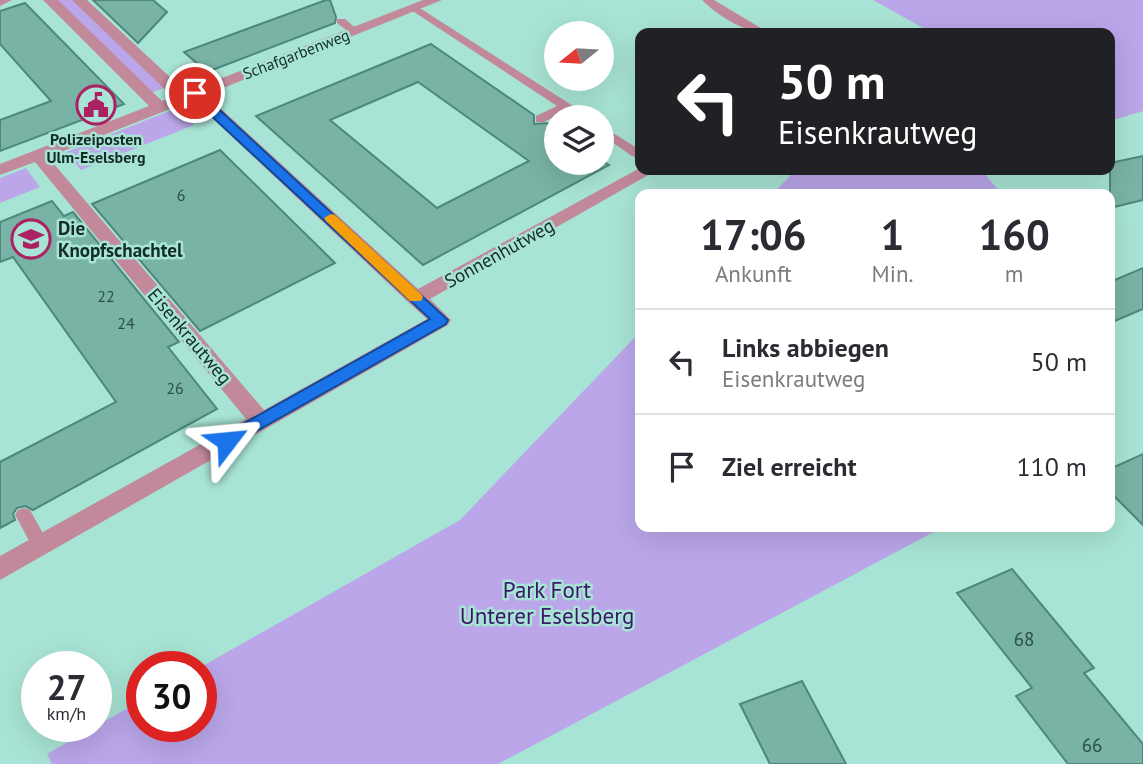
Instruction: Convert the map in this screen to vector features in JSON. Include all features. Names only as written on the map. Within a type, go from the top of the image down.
[{"type":"street","points":[[50,0],[159,107]]},
{"type":"street","points":[[79,0],[416,298]]},
{"type":"street","name":"Schafgarbenweg","points":[[0,170],[431,0]]},
{"type":"street","name":"Eisenkrautweg","points":[[38,155],[261,422]]},
{"type":"street","name":"Sonnenhutweg","points":[[0,569],[441,320],[416,298],[640,175]]},
{"type":"lane","points":[[706,0],[754,28]]},
{"type":"lane","points":[[415,8],[564,105]]},
{"type":"lane","points":[[341,21],[354,31]]},
{"type":"lane","points":[[540,119],[544,117]]},
{"type":"lane","points":[[614,137],[635,151]]},
{"type":"lane","points":[[24,515],[41,546]]},
{"type":"green space","points":[[52,0],[78,0],[169,86],[148,94]]},
{"type":"green space","points":[[873,0],[1143,0],[1143,111],[1115,119],[1115,28],[923,28]]},
{"type":"green space","points":[[177,108],[194,125],[81,170],[66,152]]},
{"type":"green space","points":[[26,168],[40,187],[0,203],[0,178]]},
{"type":"green space","points":[[791,175],[985,175],[998,189],[777,189]]},
{"type":"green space","name":"Park Fort Unterer Eselsberg","points":[[635,337],[635,532],[934,532],[498,764],[52,764],[47,754],[68,742],[112,742],[112,717],[126,709],[126,742],[217,742],[217,658],[460,520]]},
{"type":"building","points":[[93,0],[153,0],[167,12],[138,43]]},
{"type":"building","points":[[330,0],[336,17],[335,23],[207,72],[184,52]]},
{"type":"building","points":[[25,3],[124,104],[0,151],[0,120],[51,101],[0,44],[0,11]]},
{"type":"building","points":[[431,44],[534,115],[534,124],[544,123],[544,175],[590,175],[423,265],[256,116]],"holes":[[[418,82],[529,161],[437,208],[330,120]]]},
{"type":"building","points":[[220,150],[335,263],[200,331],[92,204]]},
{"type":"building","points":[[1143,156],[1143,200],[1115,207],[1115,189],[1110,189],[1110,175],[1115,175],[1115,162]]},
{"type":"building","points":[[52,201],[64,216],[73,212],[179,342],[168,347],[217,409],[33,510],[25,506],[17,508],[13,514],[15,520],[0,528],[0,462],[116,402],[13,257],[0,262],[0,222]]},
{"type":"building","points":[[1143,268],[1143,309],[1115,321],[1115,280]]},
{"type":"building","points":[[1143,454],[1143,525],[1115,497],[1115,467]]},
{"type":"building","points":[[1012,569],[1094,668],[1084,673],[1143,744],[1143,764],[1068,764],[1016,696],[1032,688],[957,593]]},
{"type":"building","points":[[802,681],[846,764],[770,764],[740,704]]},
{"type":"slow traffic","points":[[331,218],[416,297]]},
{"type":"place","name":"Polizeiposten Ulm-Eselsberg","points":[[96,105]]},
{"type":"place","name":"Die Knopfschachtel","points":[[31,239]]},
{"type":"route","points":[[195,93],[441,320],[227,441]]}]
